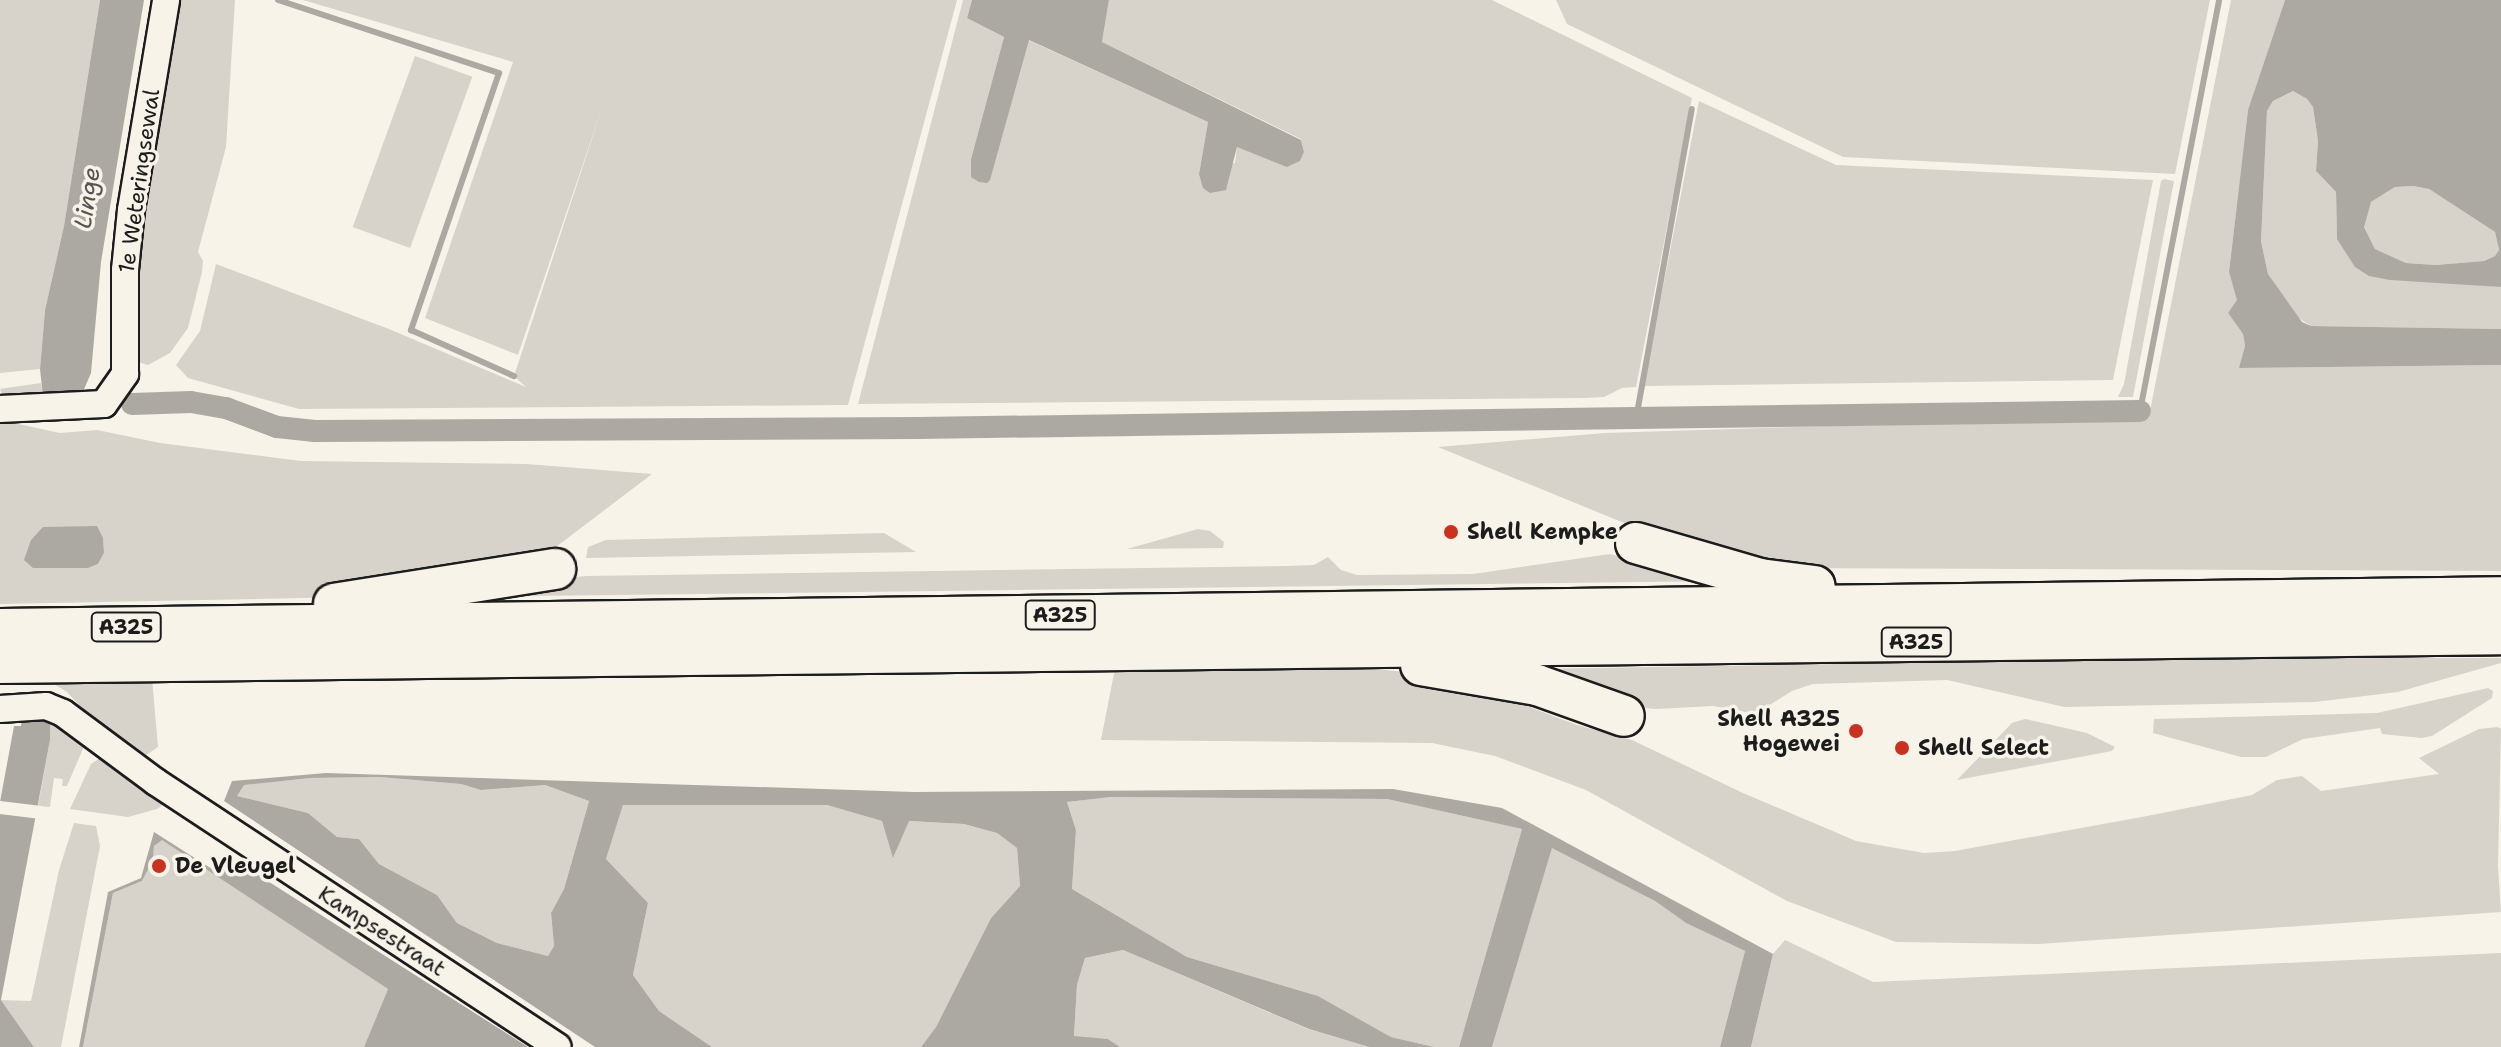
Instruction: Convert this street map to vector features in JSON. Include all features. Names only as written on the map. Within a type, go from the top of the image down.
[{"type":"highway","points":[[1636,543],[1760,579],[1821,587],[1868,606]]},
{"type":"highway","points":[[252,625],[320,606],[555,569]]},
{"type":"highway","name":"A325","points":[[0,629],[2501,597]]},
{"type":"highway","name":"A325","points":[[0,663],[2501,634]]},
{"type":"highway","points":[[1331,648],[1537,685],[1624,716]]},
{"type":"street","name":"1e Weteringsewal","points":[[0,409],[104,404],[125,374],[125,270],[131,210],[166,0]]},
{"type":"street","name":"Kampsestraat","points":[[0,709],[46,706],[63,713],[156,782],[558,1047]]},
{"type":"shaded area","points":[[0,0],[100,0],[64,226],[45,310],[40,369],[0,373]]},
{"type":"shaded area","points":[[175,0],[235,0],[226,147],[198,252],[203,261],[202,272],[188,328],[170,353],[148,365],[138,362],[133,261]]},
{"type":"shaded area","points":[[303,0],[957,0],[848,405],[299,409],[188,378],[176,365],[200,331],[216,264],[389,329],[526,387],[514,376],[602,108],[518,355],[425,318],[513,62]]},
{"type":"shaded area","points":[[963,0],[972,0],[967,18],[1004,37],[971,159],[987,183],[1028,40],[1208,122],[1199,174],[1235,163],[1237,147],[1300,161],[1304,152],[1301,139],[1102,42],[1109,0],[1492,0],[1692,98],[1636,387],[1622,388],[1604,397],[1585,398],[858,404]]},
{"type":"shaded area","points":[[1556,0],[2210,0],[2175,174],[1843,157],[1567,24]]},
{"type":"shaded area","points":[[2231,0],[2285,0],[2248,111],[2229,272],[2238,300],[2228,313],[2243,334],[2245,346],[2240,368],[2501,365],[2501,571],[1773,568],[1634,527],[1438,447],[1605,433],[2149,416]]},
{"type":"shaded area","points":[[415,56],[472,77],[410,248],[353,227]]},
{"type":"shaded area","points":[[2293,91],[2307,99],[2313,107],[2318,141],[2316,171],[2336,192],[2337,239],[2454,283],[2501,287],[2501,329],[2311,326],[2294,315],[2268,274],[2261,241],[2267,111],[2273,101]]},
{"type":"shaded area","points":[[1699,101],[1836,165],[2153,180],[2113,380],[1644,386]]},
{"type":"shaded area","points":[[2161,181],[2174,181],[2133,397],[2118,397],[2124,384]]},
{"type":"shaded area","points":[[2395,187],[2429,189],[2495,232],[2499,250],[2495,256],[2484,261],[2436,265],[2406,263],[2375,249],[2364,227],[2364,215],[2371,202]]},
{"type":"shaded area","points":[[41,383],[43,397],[2,403],[0,389]]},
{"type":"shaded area","points":[[0,420],[60,433],[97,430],[160,443],[301,461],[527,464],[652,474],[544,556],[356,597],[0,604]],"holes":[[[103,538],[104,553],[98,564],[88,568],[33,568]]]},
{"type":"shaded area","points":[[1198,529],[1210,531],[1224,542],[1223,548],[1127,549]]},
{"type":"shaded area","points":[[884,533],[916,552],[586,558],[588,547],[606,540]]},
{"type":"shaded area","points":[[1610,554],[1722,581],[458,597],[524,581],[587,576],[1287,566],[1314,565],[1328,557],[1341,570],[1357,575],[1473,574]]},
{"type":"shaded area","points":[[2192,658],[2501,658],[2501,663],[2398,692],[2315,702],[2064,707],[1947,680],[1813,684],[1792,691],[1755,714],[1713,706],[1656,709],[1623,706],[1533,669]]},
{"type":"shaded area","points":[[1115,668],[1378,669],[1453,678],[1577,725],[1632,740],[1743,793],[1856,841],[1924,853],[1955,851],[2252,795],[2277,780],[2302,776],[2321,791],[2439,774],[2419,758],[2479,729],[2498,727],[2501,729],[2498,867],[2501,912],[2039,944],[1896,942],[1787,901],[1586,790],[1495,756],[1432,743],[1101,740]]},
{"type":"shaded area","points":[[152,678],[158,747],[142,758],[86,713],[67,692],[46,679]]},
{"type":"shaded area","points":[[2488,688],[2493,691],[2492,698],[2432,736],[2422,738],[2382,734],[2380,728],[2303,739],[2266,757],[2241,757],[2153,733],[2154,719],[2377,713]]},
{"type":"shaded area","points":[[50,717],[85,744],[67,786],[62,786],[63,779],[54,778],[50,807],[38,806],[50,740]]},
{"type":"shaded area","points":[[2025,719],[2087,733],[2115,747],[2112,751],[1957,780],[2012,723]]},
{"type":"shaded area","points":[[103,756],[170,800],[157,809],[128,817],[70,809],[91,764]]},
{"type":"shaded area","points":[[379,777],[461,784],[481,790],[545,785],[589,801],[564,889],[551,913],[554,946],[548,956],[497,943],[457,923],[437,895],[379,864],[359,839],[337,837],[308,813],[237,796],[243,785],[310,778]]},
{"type":"shaded area","points":[[1111,797],[1387,799],[1522,829],[1459,1047],[1434,1047],[1391,1037],[1318,996],[1187,957],[1072,889],[1076,830],[1067,802]]},
{"type":"shaded area","points":[[623,805],[827,805],[882,821],[894,856],[908,821],[964,824],[997,833],[1017,848],[1020,886],[991,918],[936,1027],[921,1047],[712,1047],[659,1011],[633,975],[648,903],[606,859]]},
{"type":"shaded area","points":[[74,823],[96,826],[100,846],[61,1047],[34,1047],[1,1000],[31,1001],[59,870]]},
{"type":"shaded area","points":[[162,839],[388,989],[364,1047],[83,1047],[113,893],[142,881],[153,860],[154,846]]},
{"type":"shaded area","points":[[1552,847],[1655,901],[1686,923],[1745,951],[1720,1047],[1492,1047]]},
{"type":"shaded area","points":[[1785,940],[1873,982],[2501,953],[2501,1047],[1751,1047],[1773,954]]},
{"type":"shaded area","points":[[1123,950],[1308,1029],[1369,1047],[1120,1047],[1108,1039],[1074,1037],[1077,985],[1085,958]]},
{"type":"water","name":"Linge","points":[[100,0],[144,0],[101,262],[91,373],[82,394],[43,397],[40,369],[45,310],[64,226]]},
{"type":"water","points":[[972,0],[1109,0],[1102,42],[1301,140],[1304,152],[1300,161],[1287,167],[1237,147],[1226,190],[1210,193],[1203,188],[1199,174],[1208,122],[1029,40],[990,180],[987,183],[979,182],[971,177],[971,159],[1004,37],[967,18]]},
{"type":"water","points":[[2285,0],[2501,0],[2501,287],[2390,280],[2369,276],[2355,267],[2337,239],[2336,192],[2316,171],[2318,141],[2313,107],[2307,99],[2293,91],[2273,101],[2267,111],[2261,241],[2268,274],[2302,322],[2311,326],[2501,329],[2501,365],[2239,368],[2245,346],[2243,334],[2228,313],[2237,300],[2229,272],[2248,110]],"holes":[[[2395,187],[2429,189],[2495,232],[2499,250],[2495,256],[2484,261],[2436,265],[2406,263],[2375,249],[2364,227],[2371,202]]]},
{"type":"water","points":[[97,526],[103,538],[104,553],[98,564],[88,568],[33,568],[24,560],[31,540],[43,527]]},
{"type":"water","points":[[22,717],[50,717],[50,740],[1,1000],[34,1047],[0,1047],[0,802],[14,726],[21,726]]},
{"type":"water","points":[[326,773],[913,792],[1393,789],[1502,808],[1773,954],[1751,1047],[1720,1047],[1745,951],[1686,923],[1655,901],[1552,848],[1492,1047],[1459,1047],[1522,829],[1387,799],[1111,797],[1067,802],[1076,830],[1072,889],[1187,957],[1318,996],[1391,1037],[1434,1047],[1369,1047],[1309,1029],[1123,950],[1085,958],[1077,985],[1074,1036],[1108,1039],[1120,1047],[921,1047],[936,1027],[991,918],[1020,886],[1017,848],[997,833],[964,824],[909,821],[893,858],[882,821],[827,805],[623,805],[606,859],[648,903],[633,975],[659,1011],[712,1047],[595,1047],[224,801],[232,781]],"holes":[[[379,777],[461,784],[481,790],[545,785],[589,801],[564,889],[551,913],[554,946],[548,956],[497,943],[457,923],[437,895],[379,864],[359,839],[337,837],[308,813],[237,796],[244,785],[310,778]]]},
{"type":"water","points":[[154,832],[212,869],[214,859],[227,855],[528,1047],[364,1047],[388,989],[162,840],[154,846],[153,860],[142,881],[113,893],[83,1047],[79,1047],[108,892],[141,878]]},
{"type":"pier","points":[[0,801],[42,806],[40,819],[0,814]]},
{"type":"waterway","points":[[278,0],[499,73],[411,330],[514,376]]},
{"type":"waterway","points":[[2140,411],[2219,0]]},
{"type":"waterway","points":[[1636,419],[1692,109]]},
{"type":"waterway","points":[[132,404],[191,402],[226,408],[277,427],[315,431],[918,428],[2140,411]]},
{"type":"place","name":"Shell Kempke","points":[[1451,532]]},
{"type":"place","name":"Shell A325 Hogewei","points":[[1856,731]]},
{"type":"place","name":"Shell Select","points":[[1902,748]]},
{"type":"place","name":"De Vleugel","points":[[159,866]]}]
